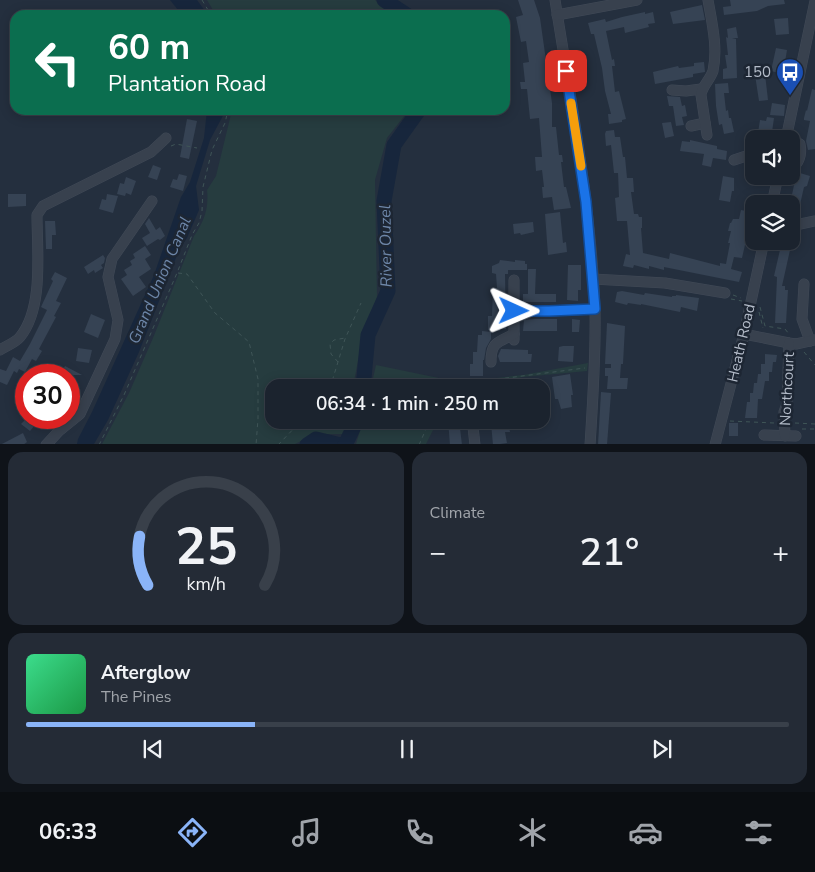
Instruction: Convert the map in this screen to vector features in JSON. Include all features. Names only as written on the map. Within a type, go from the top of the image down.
[{"type":"street","points":[[555,0],[586,202],[593,279],[595,309],[594,367],[590,444]]},
{"type":"street","points":[[557,15],[638,0]]},
{"type":"street","points":[[672,90],[701,89],[708,82],[713,70],[714,37],[708,0]]},
{"type":"street","points":[[791,130],[815,1]]},
{"type":"street","points":[[701,89],[707,135]]},
{"type":"street","points":[[691,126],[705,123]]},
{"type":"street","points":[[0,350],[19,339],[31,319],[37,294],[37,215],[43,206],[152,152],[166,138]]},
{"type":"street","points":[[734,160],[745,156]]},
{"type":"street","points":[[46,444],[80,414],[115,339],[118,320],[108,277],[112,259],[152,201]]},
{"type":"street","points":[[800,224],[815,221]]},
{"type":"street","name":"Heath Road","points":[[715,444],[744,334],[762,250]]},
{"type":"street","points":[[593,279],[665,282],[725,293]]},
{"type":"street","points":[[491,362],[491,349],[497,342],[514,337],[514,280]]},
{"type":"street","points":[[804,284],[802,318],[812,341]]},
{"type":"street","points":[[514,311],[595,309]]},
{"type":"street","name":"Northcourt","points":[[744,334],[793,344],[812,341]]},
{"type":"street","name":"Northcourt","points":[[785,436],[786,423],[784,412],[793,344]]},
{"type":"street","points":[[473,429],[474,444]]},
{"type":"street","name":"Northcourt","points":[[764,435],[796,436]]},
{"type":"path","points":[[99,444],[124,395],[192,235],[199,223],[202,211],[203,187],[212,150],[227,115]]},
{"type":"path","points":[[177,273],[187,274],[215,314],[249,342],[258,379],[256,444]]},
{"type":"path","points":[[725,293],[739,297],[744,302]]},
{"type":"path","points":[[333,379],[345,338],[361,303]]},
{"type":"path","points":[[773,340],[770,329],[763,328],[756,304],[759,306],[765,326],[785,329],[793,344],[815,365]]},
{"type":"path","points":[[339,362],[331,354],[330,344],[334,340],[345,338]]},
{"type":"path","points":[[499,379],[594,367]]},
{"type":"path","points":[[722,421],[815,424]]},
{"type":"path","points":[[278,444],[293,429]]},
{"type":"path","points":[[419,444],[426,429]]},
{"type":"green space","points":[[207,0],[375,0],[388,10],[213,10]]},
{"type":"green space","points":[[231,115],[405,115],[387,138],[375,180],[377,297],[363,334],[355,379],[265,379],[265,429],[346,429],[345,434],[315,434],[295,444],[102,444],[129,393],[194,236],[201,225],[206,209],[207,190],[216,176]]},
{"type":"green space","points":[[588,363],[587,371],[511,379],[486,379],[523,375]]},
{"type":"green space","points":[[376,365],[444,379],[373,379]]},
{"type":"green space","points":[[360,429],[434,429],[426,444],[356,444]]},
{"type":"water","points":[[170,0],[197,0],[204,10],[178,10]]},
{"type":"water","name":"Grand Union Canal","points":[[206,115],[223,115],[210,140],[196,186],[199,210],[187,238],[179,250],[139,352],[108,420],[94,444],[77,444],[154,275],[181,197],[190,182],[204,138]]},
{"type":"building","points":[[518,0],[534,0],[540,18],[552,103],[552,127],[556,127],[559,155],[562,155],[563,162],[561,162],[564,187],[566,187],[571,208],[554,210],[552,197],[543,198],[542,170],[536,171],[535,157],[542,157],[539,118],[530,119],[527,89],[521,89],[520,82],[525,82],[523,63],[529,62],[526,41],[521,42],[516,17],[523,15]]},
{"type":"building","points":[[730,0],[784,0],[785,4],[768,6],[757,11],[724,15],[723,7],[731,6]]},
{"type":"building","points":[[702,5],[705,20],[673,24],[670,12]]},
{"type":"building","points":[[645,12],[645,14],[653,12],[655,23],[648,24],[649,27],[625,33],[624,27],[606,31],[612,60],[614,59],[615,66],[612,66],[615,92],[619,91],[626,119],[622,120],[622,122],[609,124],[608,114],[611,114],[602,68],[594,34],[591,34],[588,23],[605,19],[606,22]]},
{"type":"building","points":[[788,18],[789,34],[776,35],[774,19]]},
{"type":"building","points":[[736,27],[738,38],[732,38],[736,39],[737,78],[723,79],[723,69],[727,68],[725,55],[728,55],[727,29]]},
{"type":"building","points":[[776,48],[787,50],[783,74],[771,71]]},
{"type":"building","points":[[704,62],[705,72],[693,74],[693,77],[655,84],[653,72],[678,66],[679,68],[694,66],[694,63]]},
{"type":"building","points":[[765,74],[768,100],[759,101],[755,75]]},
{"type":"building","points":[[728,83],[729,93],[724,93],[726,111],[728,110],[734,132],[724,134],[722,124],[719,125],[715,84]]},
{"type":"building","points":[[812,89],[815,90],[815,149],[808,150],[806,141],[810,121],[804,120],[804,118]]},
{"type":"building","points":[[667,96],[680,97],[682,106],[685,105],[687,116],[682,117],[684,125],[676,126],[673,106],[669,106]]},
{"type":"building","points":[[772,103],[785,105],[784,116],[770,115]]},
{"type":"building","points":[[767,117],[774,118],[772,130],[758,130],[760,120],[766,121]]},
{"type":"building","points":[[187,119],[197,121],[189,159],[180,157]]},
{"type":"building","points":[[671,122],[674,136],[665,138],[662,123]]},
{"type":"building","points":[[614,130],[615,137],[620,137],[623,157],[625,157],[627,178],[633,178],[634,192],[631,192],[634,214],[642,217],[643,253],[669,259],[670,253],[720,266],[720,263],[726,264],[730,243],[728,243],[731,231],[728,231],[730,223],[733,219],[739,219],[741,210],[745,211],[745,245],[742,258],[734,257],[731,269],[742,272],[739,282],[664,267],[664,270],[649,266],[649,269],[634,265],[633,268],[623,266],[626,254],[630,255],[627,221],[617,221],[615,198],[619,197],[618,173],[614,173],[611,145],[606,146],[606,131]]},
{"type":"building","points":[[690,140],[717,146],[717,149],[727,151],[726,160],[713,158],[711,167],[702,165],[704,154],[680,151],[682,141],[690,142]]},
{"type":"building","points":[[153,165],[161,168],[157,180],[148,177]]},
{"type":"building","points":[[800,173],[810,176],[807,186],[804,187],[800,205],[800,195],[792,195],[794,185],[800,185]]},
{"type":"building","points":[[179,174],[187,176],[183,191],[170,187],[173,179],[177,180]]},
{"type":"building","points":[[723,176],[734,178],[734,191],[732,191],[730,202],[719,200]]},
{"type":"building","points":[[126,177],[136,181],[131,195],[126,193],[125,196],[117,194],[120,183],[124,184]]},
{"type":"building","points":[[8,194],[26,194],[26,206],[8,207]]},
{"type":"building","points":[[107,194],[118,196],[113,213],[99,209],[102,199],[106,200]]},
{"type":"building","points":[[560,212],[563,243],[566,242],[567,252],[548,255],[545,214]]},
{"type":"building","points":[[149,218],[156,230],[160,227],[165,236],[147,246],[142,238],[150,233],[145,224]]},
{"type":"building","points":[[45,221],[55,221],[56,235],[52,235],[52,249],[46,249]]},
{"type":"building","points":[[533,222],[534,232],[521,235],[520,233],[514,234],[513,224]]},
{"type":"building","points":[[145,246],[151,255],[145,259],[151,269],[139,277],[146,287],[133,296],[121,279],[127,275],[124,270],[132,265],[130,261],[135,258],[133,254]]},
{"type":"building","points":[[780,250],[790,250],[782,286],[785,286],[785,290],[788,290],[786,323],[775,323],[777,277],[774,276]]},
{"type":"building","points":[[103,255],[105,258],[104,263],[101,265],[103,268],[95,273],[94,270],[88,274],[84,267]]},
{"type":"building","points":[[500,260],[525,261],[527,270],[508,270],[508,274],[505,274],[506,329],[500,329],[500,331],[488,330],[488,316],[492,316],[493,288],[497,288],[496,274],[492,273],[492,266],[499,263]]},
{"type":"building","points":[[568,265],[581,265],[581,290],[578,290],[578,301],[567,300]]},
{"type":"building","points":[[528,269],[536,269],[535,294],[556,294],[556,302],[523,302],[523,294],[528,294]]},
{"type":"building","points":[[55,272],[67,278],[56,301],[61,303],[54,316],[56,317],[39,349],[42,351],[36,361],[32,359],[29,364],[15,364],[15,372],[7,385],[0,382],[0,369],[6,371],[13,357],[20,361],[47,310],[41,307],[53,281],[51,279]]},
{"type":"building","points":[[622,291],[644,295],[645,293],[699,298],[697,311],[681,307],[680,312],[641,304],[628,303],[627,305],[615,302],[617,292]]},
{"type":"building","points":[[91,314],[105,320],[98,338],[84,332]]},
{"type":"building","points":[[557,319],[557,331],[523,331],[524,320]]},
{"type":"building","points":[[572,319],[580,320],[579,332],[572,332]]},
{"type":"building","points":[[607,323],[625,326],[623,364],[621,364],[620,378],[628,378],[627,389],[607,389],[608,376],[605,376],[605,368],[611,368],[611,364],[605,364]]},
{"type":"building","points":[[482,331],[491,332],[491,339],[483,360],[483,376],[470,376],[473,352],[477,352],[478,335],[482,335]]},
{"type":"building","points":[[574,346],[573,362],[558,361],[559,347]]},
{"type":"building","points":[[78,348],[92,350],[89,363],[76,361]]},
{"type":"building","points":[[501,349],[528,350],[528,354],[532,354],[531,362],[500,362],[498,356]]},
{"type":"building","points":[[765,354],[777,355],[776,362],[773,362],[772,372],[769,372],[769,381],[765,381],[762,399],[758,399],[757,418],[745,418],[747,402],[750,402],[750,393],[753,393],[754,383],[757,383],[758,374],[761,374],[761,364],[765,364]]},
{"type":"building","points":[[570,374],[573,395],[571,395],[572,407],[561,409],[558,399],[555,399],[552,377]]},
{"type":"building","points":[[601,392],[611,393],[607,444],[598,444]]},
{"type":"building","points":[[729,423],[738,423],[738,436],[729,436]]},
{"type":"building","points":[[449,429],[460,429],[462,444],[450,444]]},
{"type":"building","points":[[492,429],[509,429],[510,432],[505,432],[507,443],[493,444]]},
{"type":"building","points":[[23,433],[27,442],[24,444],[2,444]]},
{"type":"waterway","name":"River Ouzel","points":[[384,0],[399,10]]},
{"type":"waterway","name":"River Ouzel","points":[[364,379],[368,335],[388,291],[384,201],[394,145],[415,115]]},
{"type":"waterway","name":"River Ouzel","points":[[345,444],[353,429]]},
{"type":"waterway","name":"River Ouzel","points":[[308,444],[316,439],[337,444]]},
{"type":"slow traffic","points":[[571,103],[581,166]]},
{"type":"place","name":"150","points":[[790,96]]},
{"type":"route","points":[[514,311],[595,309],[586,202],[566,71]]}]
